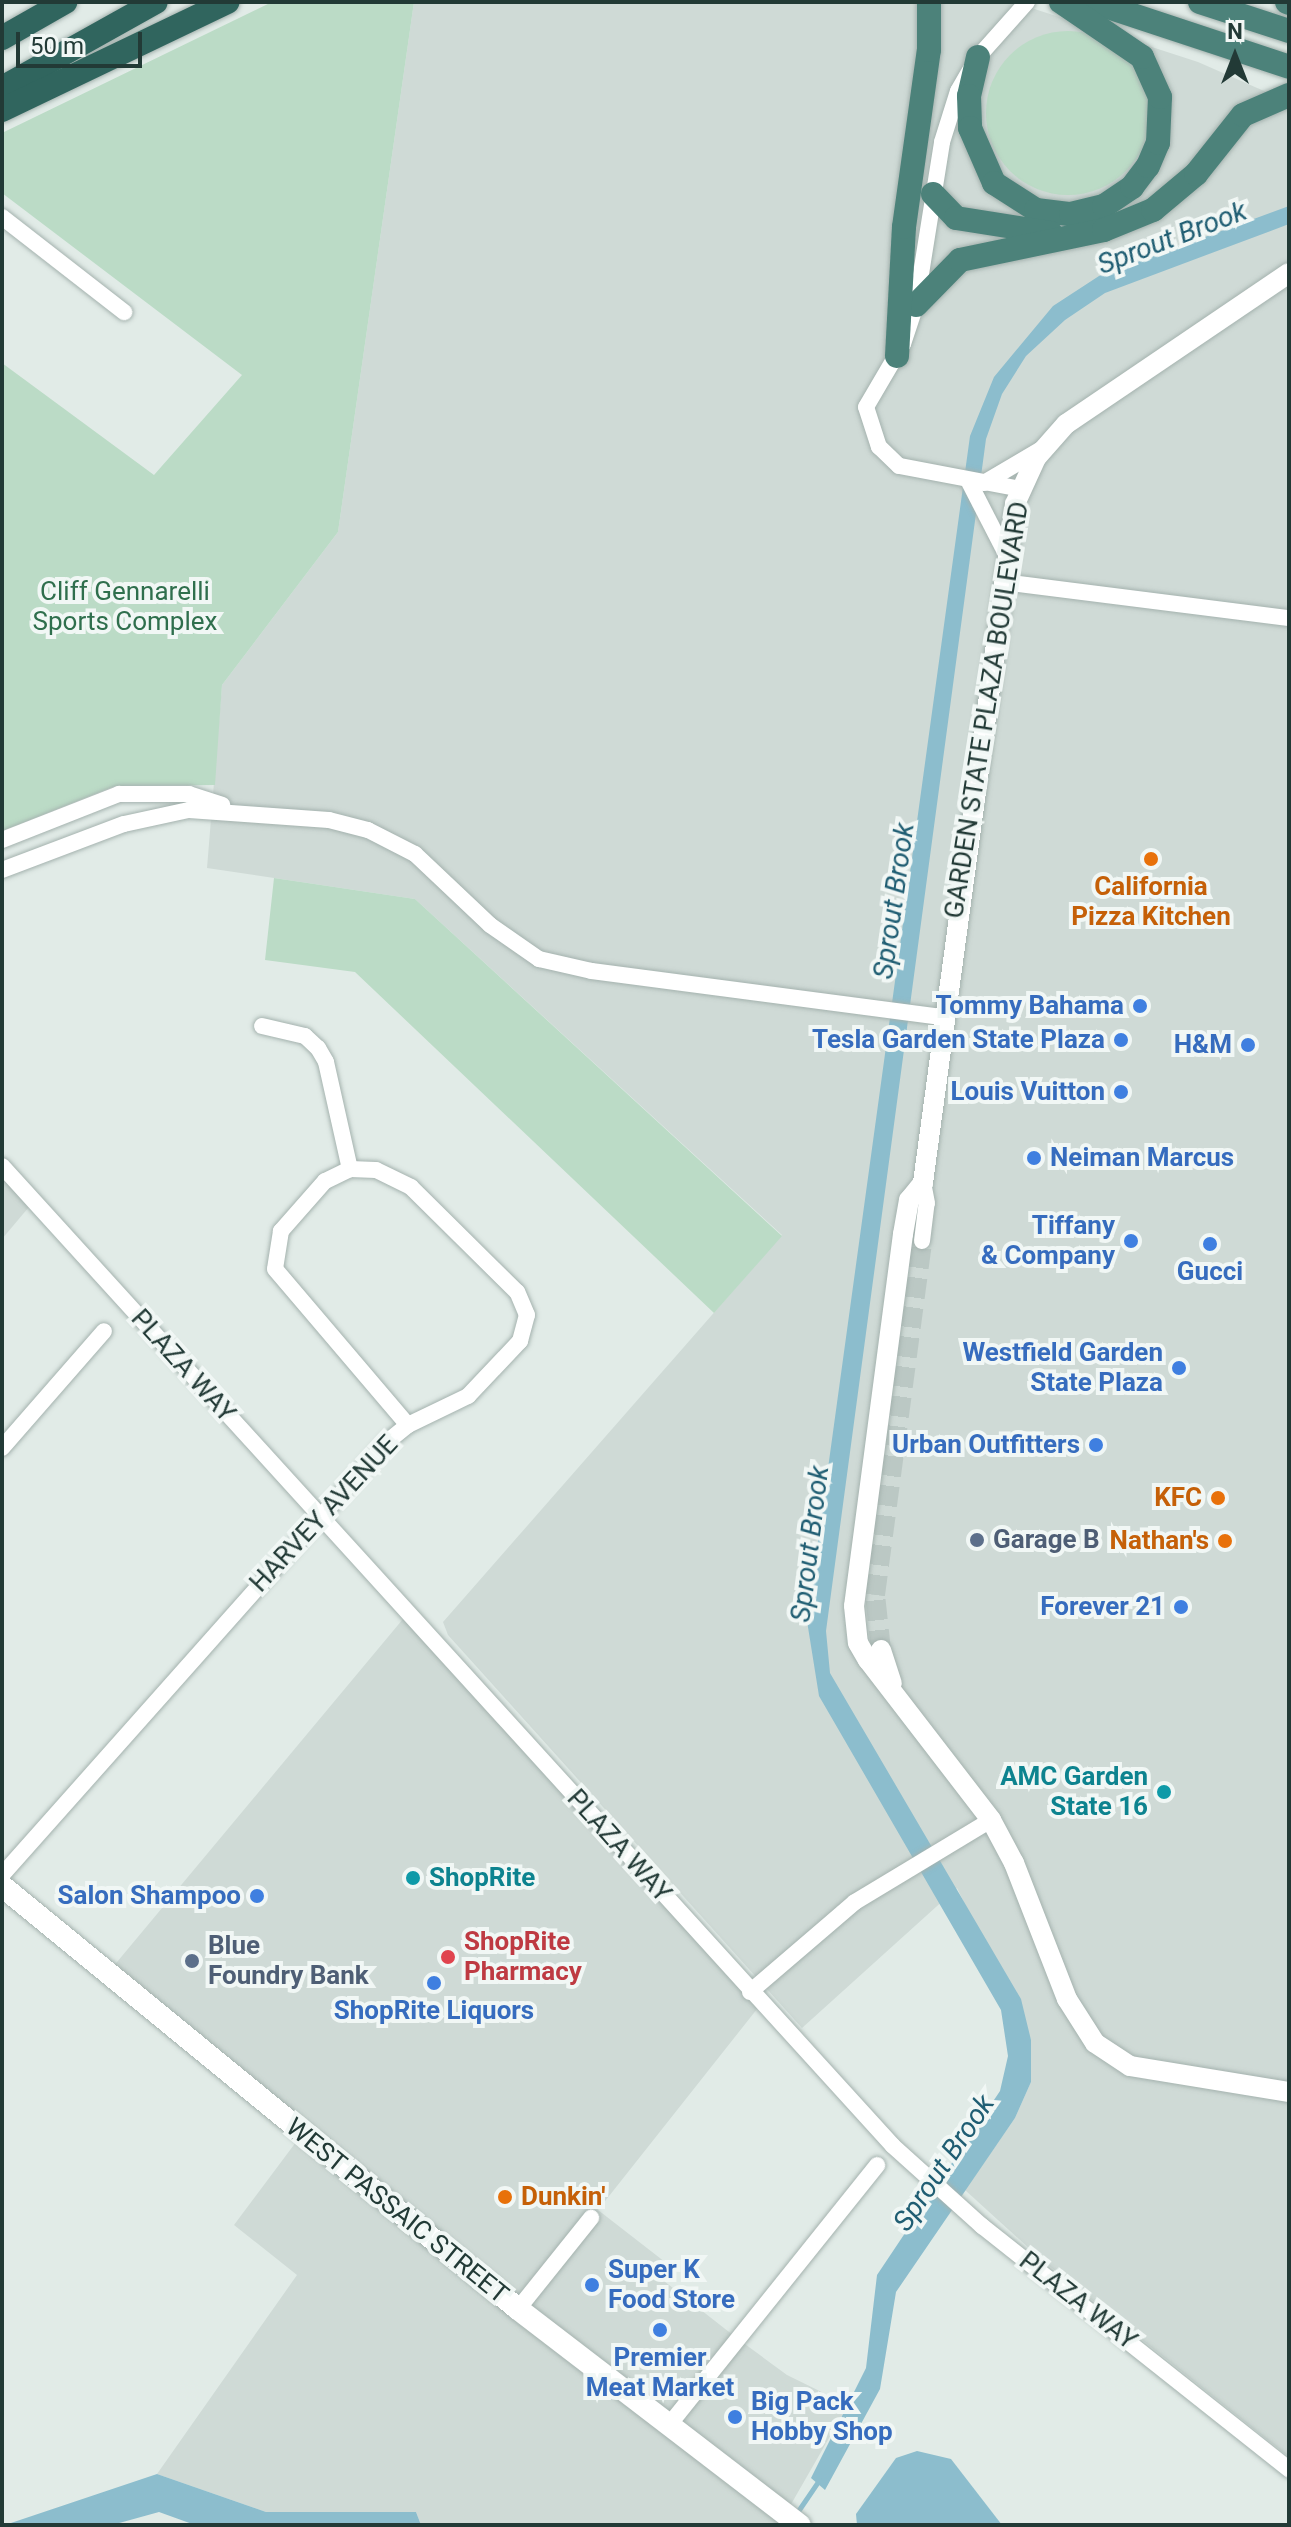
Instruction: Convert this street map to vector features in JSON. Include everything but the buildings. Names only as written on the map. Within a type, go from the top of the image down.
[{"type":"highway","points":[[2,38],[65,2]]},
{"type":"highway","points":[[2,88],[156,2]]},
{"type":"highway","points":[[2,110],[227,2]]},
{"type":"highway","points":[[897,356],[904,227],[929,50],[929,2]]},
{"type":"highway","points":[[978,57],[969,96],[970,128],[984,169],[1000,189],[1028,207],[1054,213],[1088,211],[1119,197],[1153,155],[1160,129],[1160,97],[1142,57],[1110,31],[1061,2]]},
{"type":"highway","points":[[1093,2],[1289,67]]},
{"type":"highway","points":[[1200,2],[1289,31]]},
{"type":"highway","points":[[916,305],[960,260],[1130,222],[1153,210],[1196,174],[1243,115],[1289,95]]},
{"type":"highway","points":[[933,194],[944,212],[964,221],[1069,236]]},
{"type":"main road","name":"WEST PASSAIC STREET","points":[[2,1886],[518,2309],[800,2525]]},
{"type":"street","points":[[1021,489],[899,466],[872,434],[866,407],[897,356],[916,305],[933,194],[951,108],[978,57],[1027,2]]},
{"type":"street","points":[[2,217],[124,312]]},
{"type":"street","name":"GARDEN STATE PLAZA BOULEVARD","points":[[922,1241],[927,1203],[923,1183],[943,1017],[1006,554],[1021,489],[1043,448],[1089,406],[1289,273]]},
{"type":"street","points":[[976,482],[1043,448]]},
{"type":"street","points":[[976,482],[982,505],[1006,554]]},
{"type":"street","points":[[1003,582],[1289,618]]},
{"type":"street","points":[[2,840],[119,794],[189,794],[235,810]]},
{"type":"street","points":[[2,870],[161,816],[235,810],[329,820],[390,839],[415,854],[517,948],[539,959],[592,971],[943,1017]]},
{"type":"street","points":[[33,826],[43,854]]},
{"type":"street","points":[[262,1026],[305,1036],[318,1048],[326,1062],[350,1169],[325,1181],[281,1231],[275,1269],[408,1425]]},
{"type":"street","name":"PLAZA WAY","points":[[2,1166],[750,1992],[909,2160],[967,2212],[1289,2469]]},
{"type":"street","name":"HARVEY AVENUE","points":[[2,1875],[320,1516],[408,1425],[451,1407],[479,1386],[520,1341],[527,1315],[517,1292],[411,1187],[376,1170],[350,1169]]},
{"type":"street","name":"GARDEN STATE PLAZA BOULEVARD","points":[[923,1183],[909,1200],[903,1234],[854,1606],[858,1643],[991,1820],[1014,1863],[1067,1999],[1095,2043],[1130,2066],[1289,2092]]},
{"type":"street","points":[[2,1448],[104,1331]]},
{"type":"street","name":"GARDEN STATE PLAZA BOULEVARD","points":[[881,1650],[898,1698]]},
{"type":"street","points":[[750,1992],[815,1931],[991,1820]]},
{"type":"street","points":[[669,2425],[877,2165]]},
{"type":"street","points":[[518,2309],[591,2218]]},
{"type":"shaded area","name":"Westfield Garden State Plaza","points":[[414,2],[1013,2],[1198,62],[1289,102],[1289,2457],[1042,2260],[965,2190],[1015,2118],[1031,2082],[1031,2040],[957,1888],[802,2028],[448,1635],[443,1622],[782,1235],[415,899],[207,868],[222,685],[338,532]]},
{"type":"shaded area","points":[[2,1166],[34,1201],[2,1239]]},
{"type":"shaded area","points":[[408,1613],[761,2004],[598,2210],[665,2262],[655,2274],[738,2339],[787,2375],[848,2405],[786,2513],[789,2525],[421,2525],[416,2512],[266,2512],[157,2474],[297,2275],[234,2225],[302,2134],[107,1974]]},
{"type":"green space","name":"Cliff Gennarelli Sports Complex","points":[[272,2],[414,2],[338,532],[222,685],[215,785],[115,786],[2,831],[2,363],[154,475],[242,375],[2,193],[2,133]]},
{"type":"green space","points":[[1068,31],[1099,37],[1126,55],[1144,82],[1150,113],[1144,144],[1126,171],[1099,189],[1068,195],[1037,189],[1010,171],[992,144],[986,113],[992,82],[1010,55],[1037,37]]},
{"type":"green space","points":[[274,878],[415,899],[782,1236],[714,1313],[355,972],[265,960]]},
{"type":"water","points":[[1289,206],[1289,224],[1105,293],[1065,320],[1026,356],[1002,394],[986,439],[826,1631],[830,1673],[1021,1999],[1031,2040],[1031,2082],[1015,2118],[896,2292],[880,2389],[825,2490],[811,2478],[866,2368],[877,2275],[1000,2091],[1008,2056],[1001,2010],[819,1696],[807,1621],[970,436],[994,377],[1053,306],[1099,276]]},
{"type":"water","points":[[917,2451],[951,2459],[1002,2525],[857,2525],[856,2514],[896,2458]]},
{"type":"water","points":[[157,2474],[266,2512],[416,2512],[421,2525],[195,2525],[159,2512],[112,2525],[5,2525]]},
{"type":"waterway","name":"Sprout Brook","points":[[796,2514],[819,2480]]},
{"type":"tunnel","points":[[881,1650],[875,1595],[922,1241]]},
{"type":"place","name":"California Pizza Kitchen","points":[[1151,859]]},
{"type":"place","name":"Tommy Bahama","points":[[1140,1006]]},
{"type":"place","name":"Tesla Garden State Plaza","points":[[1121,1040]]},
{"type":"place","name":"H&M","points":[[1248,1045]]},
{"type":"place","name":"Louis Vuitton","points":[[1121,1092]]},
{"type":"place","name":"Neiman Marcus","points":[[1034,1158]]},
{"type":"place","name":"Tiffany & Company","points":[[1131,1241]]},
{"type":"place","name":"Gucci","points":[[1210,1244]]},
{"type":"place","name":"Westfield Garden State Plaza","points":[[1179,1368]]},
{"type":"place","name":"Urban Outfitters","points":[[1096,1445]]},
{"type":"place","name":"KFC","points":[[1218,1498]]},
{"type":"place","name":"Garage B","points":[[977,1540]]},
{"type":"place","name":"Nathan's","points":[[1225,1541]]},
{"type":"place","name":"Forever 21","points":[[1181,1607]]},
{"type":"place","name":"AMC Garden State 16","points":[[1164,1792]]},
{"type":"place","name":"ShopRite","points":[[413,1878]]},
{"type":"place","name":"Salon Shampoo","points":[[257,1896]]},
{"type":"place","name":"ShopRite Pharmacy","points":[[448,1957]]},
{"type":"place","name":"Blue Foundry Bank","points":[[192,1961]]},
{"type":"place","name":"ShopRite Liquors","points":[[434,1983]]},
{"type":"place","name":"Dunkin'","points":[[505,2197]]},
{"type":"place","name":"Super K Food Store","points":[[592,2285]]},
{"type":"place","name":"Premier Meat Market","points":[[660,2330]]},
{"type":"place","name":"Big Pack Hobby Shop","points":[[735,2417]]}]
